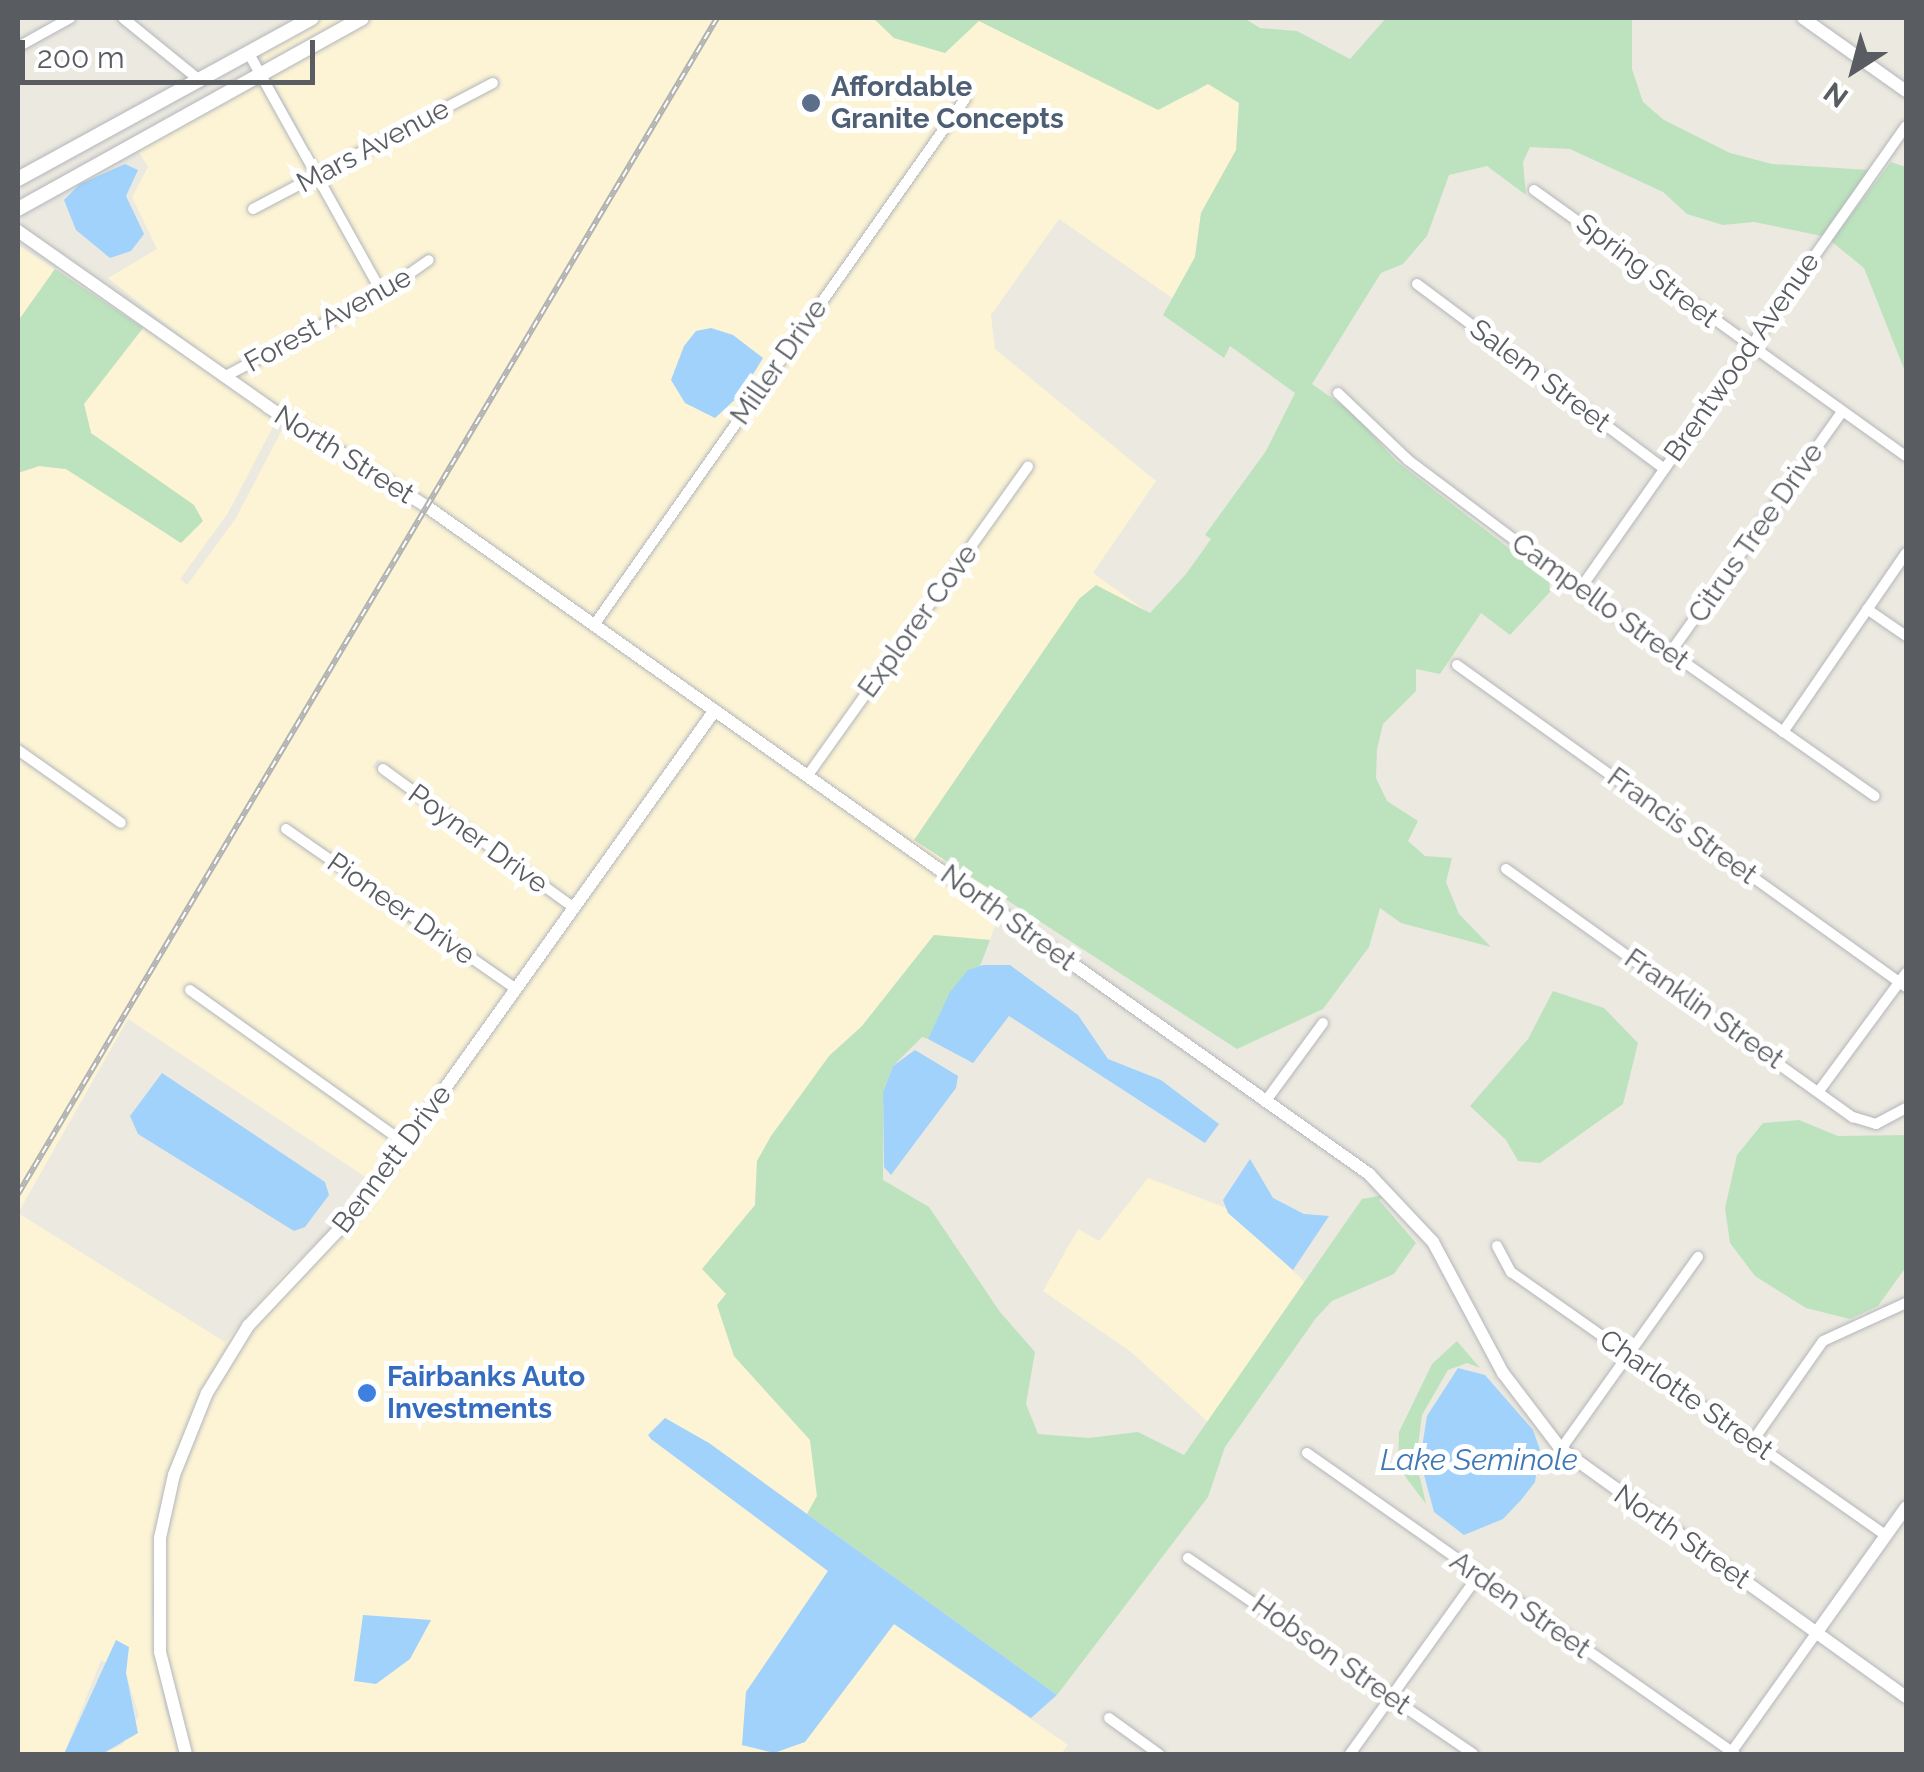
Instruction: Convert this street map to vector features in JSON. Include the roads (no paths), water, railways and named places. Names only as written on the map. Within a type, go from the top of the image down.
[{"type":"main road","points":[[18,179],[312,18]]},
{"type":"main road","points":[[18,209],[260,71],[362,18]]},
{"type":"street","points":[[18,47],[70,18]]},
{"type":"street","points":[[123,18],[198,79]]},
{"type":"street","points":[[1803,18],[1906,91]]},
{"type":"street","points":[[248,52],[382,294]]},
{"type":"street","name":"Mars Avenue","points":[[254,208],[494,83]]},
{"type":"street","name":"Miller Drive","points":[[594,625],[965,99]]},
{"type":"street","name":"Brentwood Avenue","points":[[1580,590],[1906,126]]},
{"type":"street","name":"Spring Street","points":[[1534,190],[1748,348],[1906,456]]},
{"type":"street","name":"North Street","points":[[18,231],[224,377],[426,506],[1369,1174],[1417,1220],[1513,1390],[1561,1449],[1906,1697]]},
{"type":"street","name":"Forest Avenue","points":[[224,377],[382,294],[428,260]]},
{"type":"street","name":"Salem Street","points":[[1417,284],[1664,469]]},
{"type":"street","name":"Campello Street","points":[[1338,393],[1408,460],[1580,590],[1874,796]]},
{"type":"street","name":"Citrus Tree Drive","points":[[1670,653],[1842,412]]},
{"type":"street","name":"Explorer Cove","points":[[808,775],[1028,467]]},
{"type":"street","points":[[1783,732],[1906,553]]},
{"type":"street","points":[[1867,610],[1906,636]]},
{"type":"street","name":"Francis Street","points":[[1457,664],[1904,981]]},
{"type":"street","name":"Bennett Drive","points":[[186,1754],[170,1707],[157,1608],[164,1510],[207,1394],[248,1326],[362,1206],[715,710]]},
{"type":"street","points":[[18,750],[120,823]]},
{"type":"street","name":"Poyner Drive","points":[[382,769],[574,908]]},
{"type":"street","name":"Pioneer Drive","points":[[286,829],[516,989]]},
{"type":"street","name":"Franklin Street","points":[[1506,869],[1863,1122],[1887,1120],[1906,1108]]},
{"type":"street","points":[[1819,1091],[1904,981]]},
{"type":"street","points":[[190,990],[406,1144]]},
{"type":"street","points":[[1265,1102],[1323,1023]]},
{"type":"street","name":"Charlotte Street","points":[[1497,1246],[1511,1272],[1886,1536]]},
{"type":"street","points":[[1561,1449],[1698,1257]]},
{"type":"street","points":[[1752,1442],[1823,1341],[1906,1302]]},
{"type":"street","name":"Arden Street","points":[[1308,1453],[1732,1754]]},
{"type":"street","points":[[1732,1754],[1905,1511]]},
{"type":"street","name":"Hobson Street","points":[[1188,1558],[1473,1754]]},
{"type":"street","points":[[1350,1754],[1478,1576]]},
{"type":"street","points":[[1109,1718],[1159,1754]]},
{"type":"water","points":[[125,164],[138,170],[126,196],[144,234],[131,251],[110,258],[76,230],[64,200],[80,184]]},
{"type":"water","points":[[711,328],[733,335],[763,358],[741,394],[715,418],[685,403],[671,380],[684,346],[696,331]]},
{"type":"water","points":[[983,965],[1010,965],[1078,1015],[1108,1059],[1161,1080],[1219,1124],[1205,1143],[1009,1016],[973,1063],[928,1039],[950,992],[968,970]]},
{"type":"water","points":[[915,1050],[958,1076],[956,1088],[891,1175],[884,1167],[883,1092],[893,1066]]},
{"type":"water","points":[[162,1073],[325,1182],[329,1195],[305,1227],[294,1231],[138,1134],[130,1116]]},
{"type":"water","points":[[1250,1159],[1273,1198],[1304,1214],[1329,1216],[1293,1270],[1228,1213],[1223,1200]]},
{"type":"water","name":"Lake Seminole","points":[[1458,1368],[1485,1375],[1533,1430],[1540,1450],[1535,1482],[1521,1500],[1503,1519],[1464,1535],[1434,1512],[1420,1460],[1427,1416]]},
{"type":"water","points":[[665,1418],[709,1443],[1057,1695],[1031,1718],[894,1624],[805,1742],[774,1753],[742,1745],[746,1692],[828,1571],[651,1439],[648,1435]]},
{"type":"water","points":[[363,1615],[431,1620],[410,1659],[376,1684],[354,1681]]},
{"type":"water","points":[[116,1640],[129,1647],[126,1673],[138,1733],[102,1754],[64,1754]]},
{"type":"railway","points":[[18,1194],[717,18]]},
{"type":"place","name":"Affordable Granite Concepts","points":[[811,103]]},
{"type":"place","name":"Fairbanks Auto Investments","points":[[367,1393]]}]
